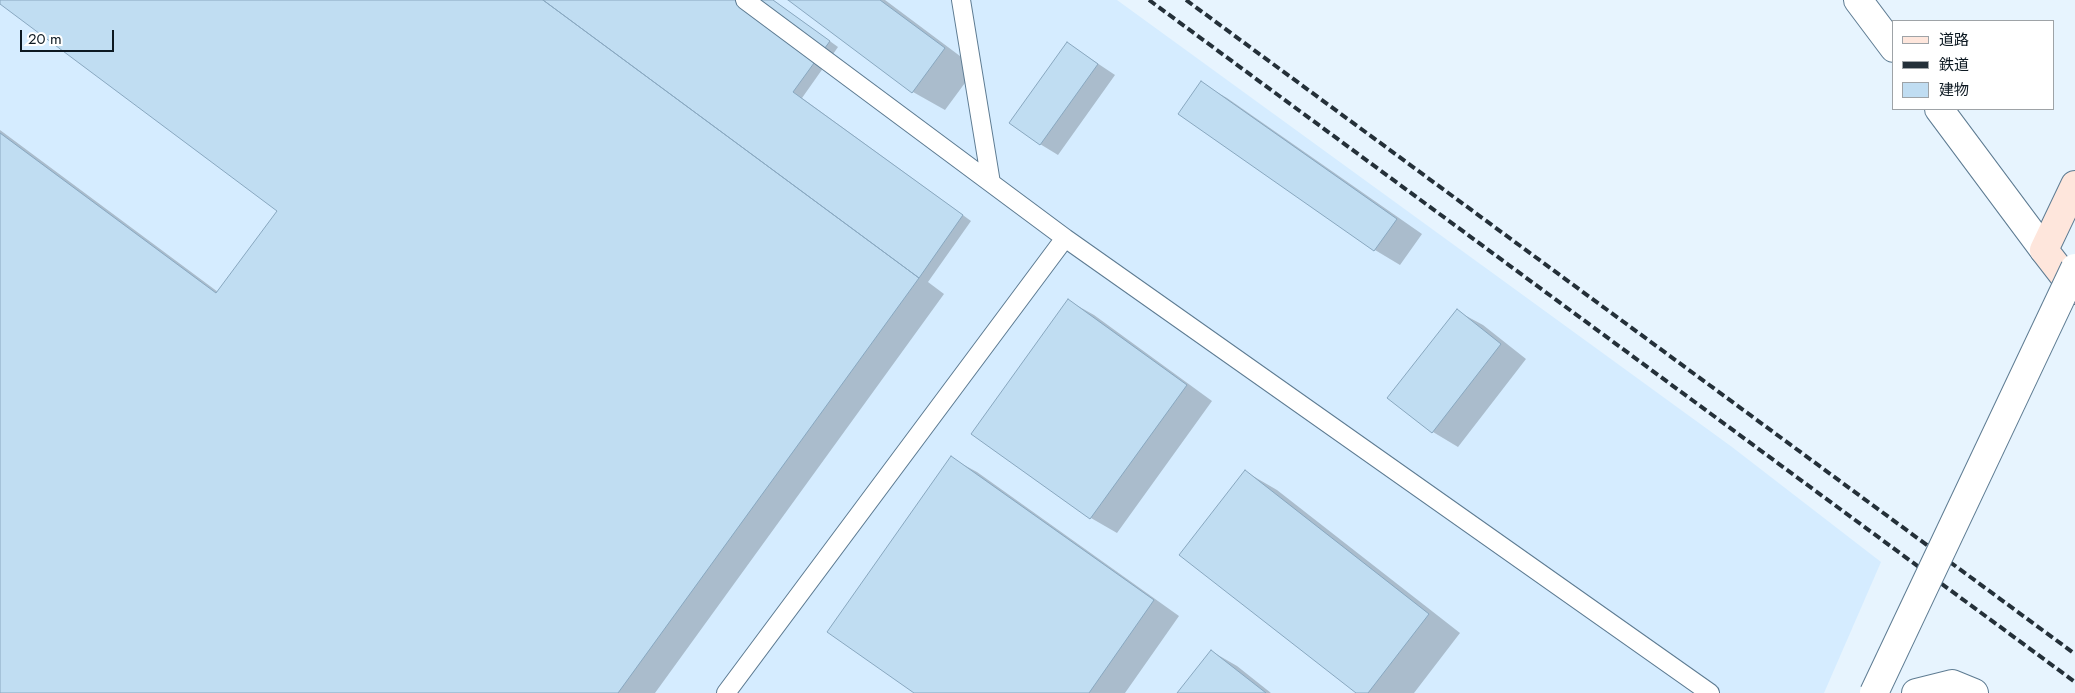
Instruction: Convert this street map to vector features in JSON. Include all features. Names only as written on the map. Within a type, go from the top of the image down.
[{"type":"main road","points":[[2075,185],[2044,250],[2075,290]]},
{"type":"street","points":[[1858,0],[1892,45]]},
{"type":"street","points":[[1940,110],[2044,250]]},
{"type":"street","points":[[1874,693],[2075,268]]},
{"type":"street","points":[[1916,693],[1952,684],[1974,693]]},
{"type":"lane","points":[[745,0],[1064,238],[1710,693]]},
{"type":"lane","points":[[961,0],[991,183]]},
{"type":"lane","points":[[726,693],[1064,238]]},
{"type":"shaded area","points":[[0,0],[1117,0],[1732,447],[1881,562],[1824,693],[0,693]]},
{"type":"building","points":[[0,0],[543,0],[919,278],[618,693],[0,693],[0,133],[216,293],[277,211],[0,4]]},
{"type":"building","points":[[543,0],[773,0],[830,41],[793,92],[963,215],[919,278]]},
{"type":"building","points":[[788,0],[880,0],[945,48],[912,93]]},
{"type":"building","points":[[1067,42],[1098,64],[1040,145],[1009,123]]},
{"type":"building","points":[[1201,81],[1397,219],[1374,251],[1178,114]]},
{"type":"building","points":[[1068,299],[1187,385],[1090,519],[971,434]]},
{"type":"building","points":[[1457,309],[1501,344],[1432,433],[1387,398]]},
{"type":"building","points":[[951,456],[1154,600],[1089,693],[914,693],[827,632]]},
{"type":"building","points":[[1245,470],[1429,614],[1368,693],[1356,693],[1179,555]]},
{"type":"building","points":[[1211,650],[1266,693],[1177,693]]},
{"type":"railway","points":[[1149,0],[2075,682]]},
{"type":"railway","points":[[1186,0],[2075,654]]}]
